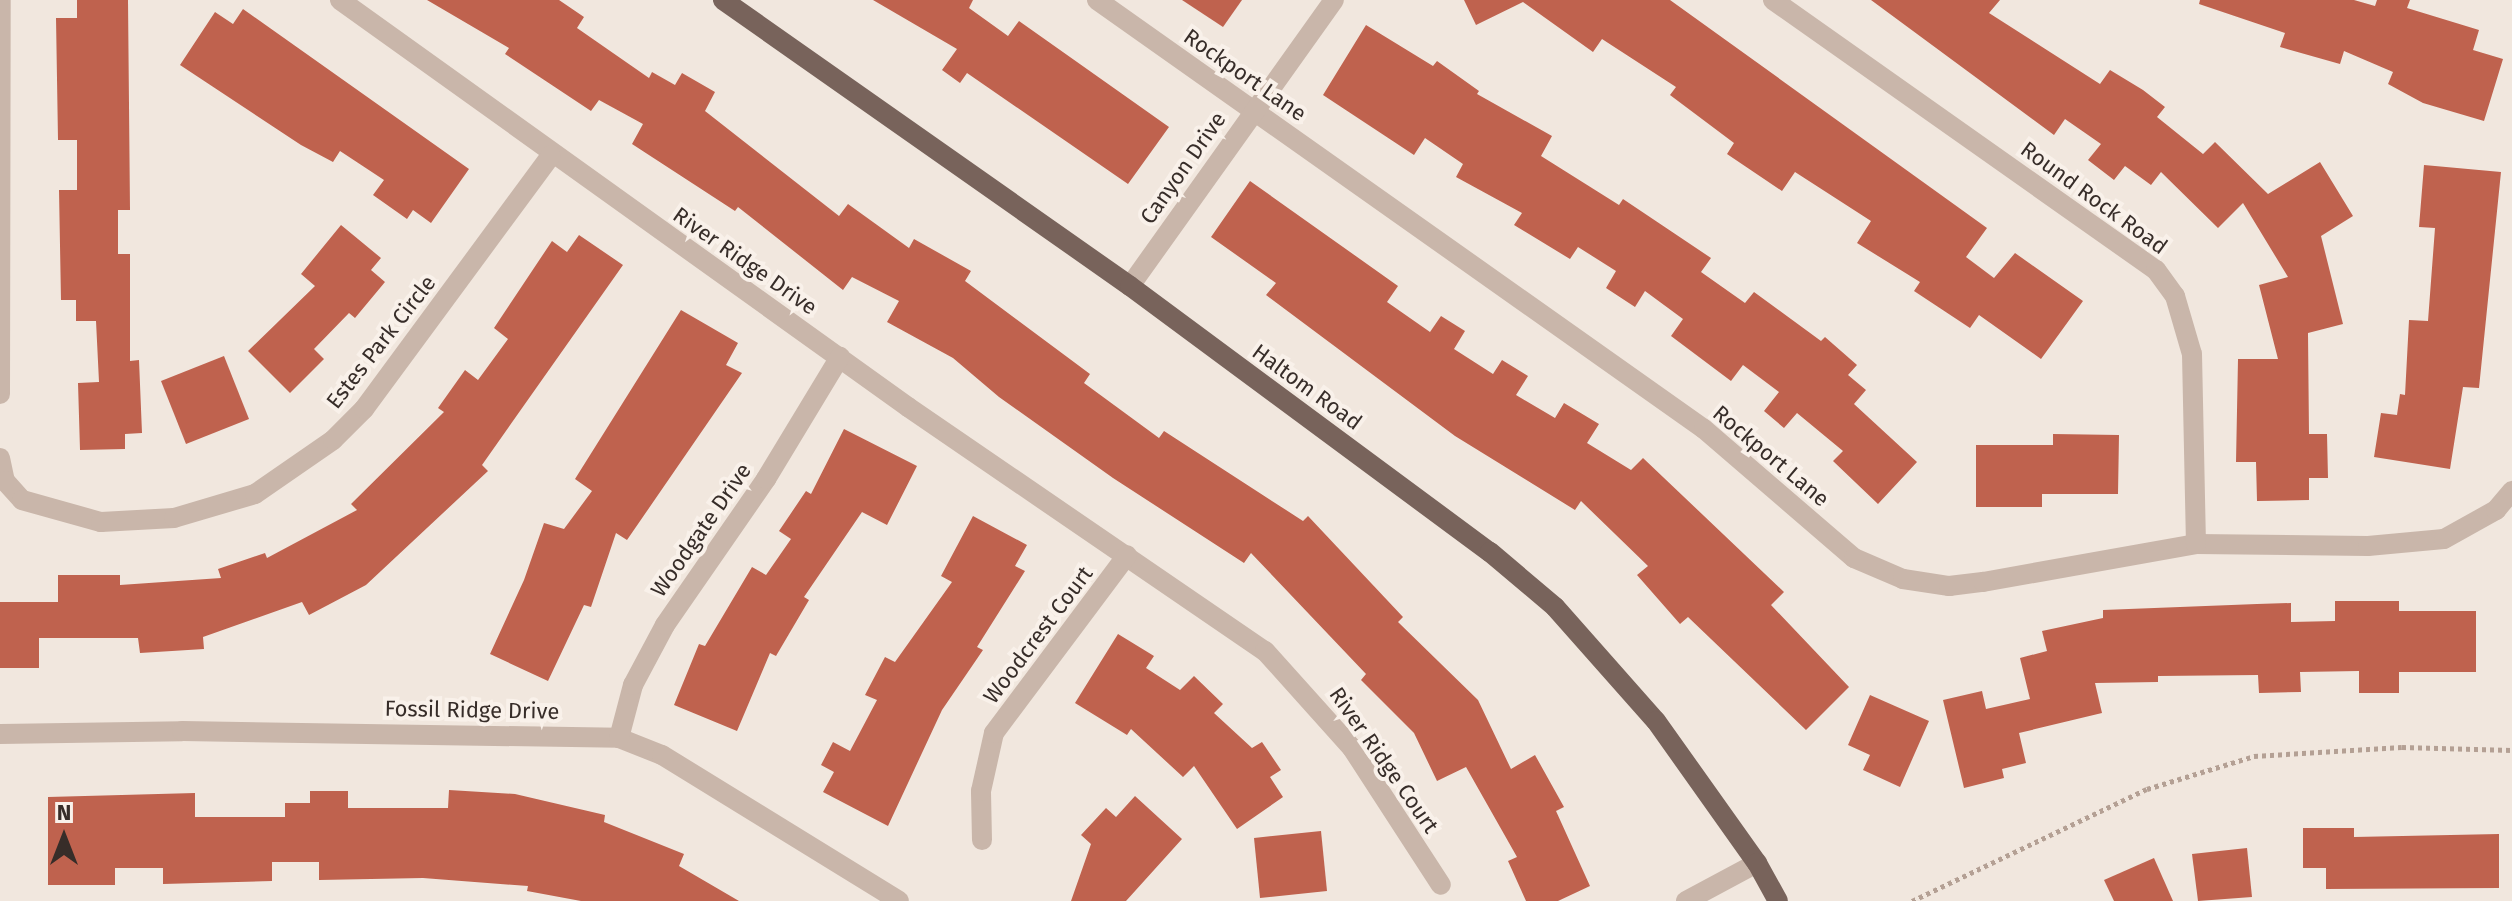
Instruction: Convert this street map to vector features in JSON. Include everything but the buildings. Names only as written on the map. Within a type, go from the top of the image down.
[{"type":"main road","name":"Haltom Road","points":[[723,0],[1130,286],[1490,552],[1555,607],[1656,721],[1757,863],[1778,901]]},
{"type":"street","points":[[0,394],[1,0]]},
{"type":"street","name":"River Ridge Drive","points":[[340,0],[551,155],[1127,555]]},
{"type":"street","name":"Rockport Lane","points":[[1097,0],[1704,429],[1854,558],[1903,579],[1949,586],[2196,544],[2368,546],[2444,539],[2496,510],[2512,491]]},
{"type":"street","name":"Canyon Drive","points":[[1130,286],[1252,109],[1334,0]]},
{"type":"street","name":"Round Rock Road","points":[[1773,0],[2156,270],[2175,296],[2192,354],[2196,544]]},
{"type":"street","name":"Estes Park Circle","points":[[0,458],[5,481],[22,500],[101,522],[174,518],[255,494],[333,440],[364,409],[551,155]]},
{"type":"street","name":"Woodgate Drive","points":[[619,738],[633,685],[665,625],[766,479],[840,357]]},
{"type":"street","name":"Woodcrest Court","points":[[982,840],[981,791],[994,733],[1127,555]]},
{"type":"street","name":"River Ridge Court","points":[[1127,555],[1265,651],[1308,695],[1352,748],[1441,885]]},
{"type":"street","name":"Fossil Ridge Drive","points":[[0,734],[182,731],[619,738],[662,755],[899,901]]},
{"type":"street","points":[[1686,901],[1757,863]]},
{"type":"path","points":[[1912,901],[2147,789],[2254,756],[2402,747],[2512,750]]}]
